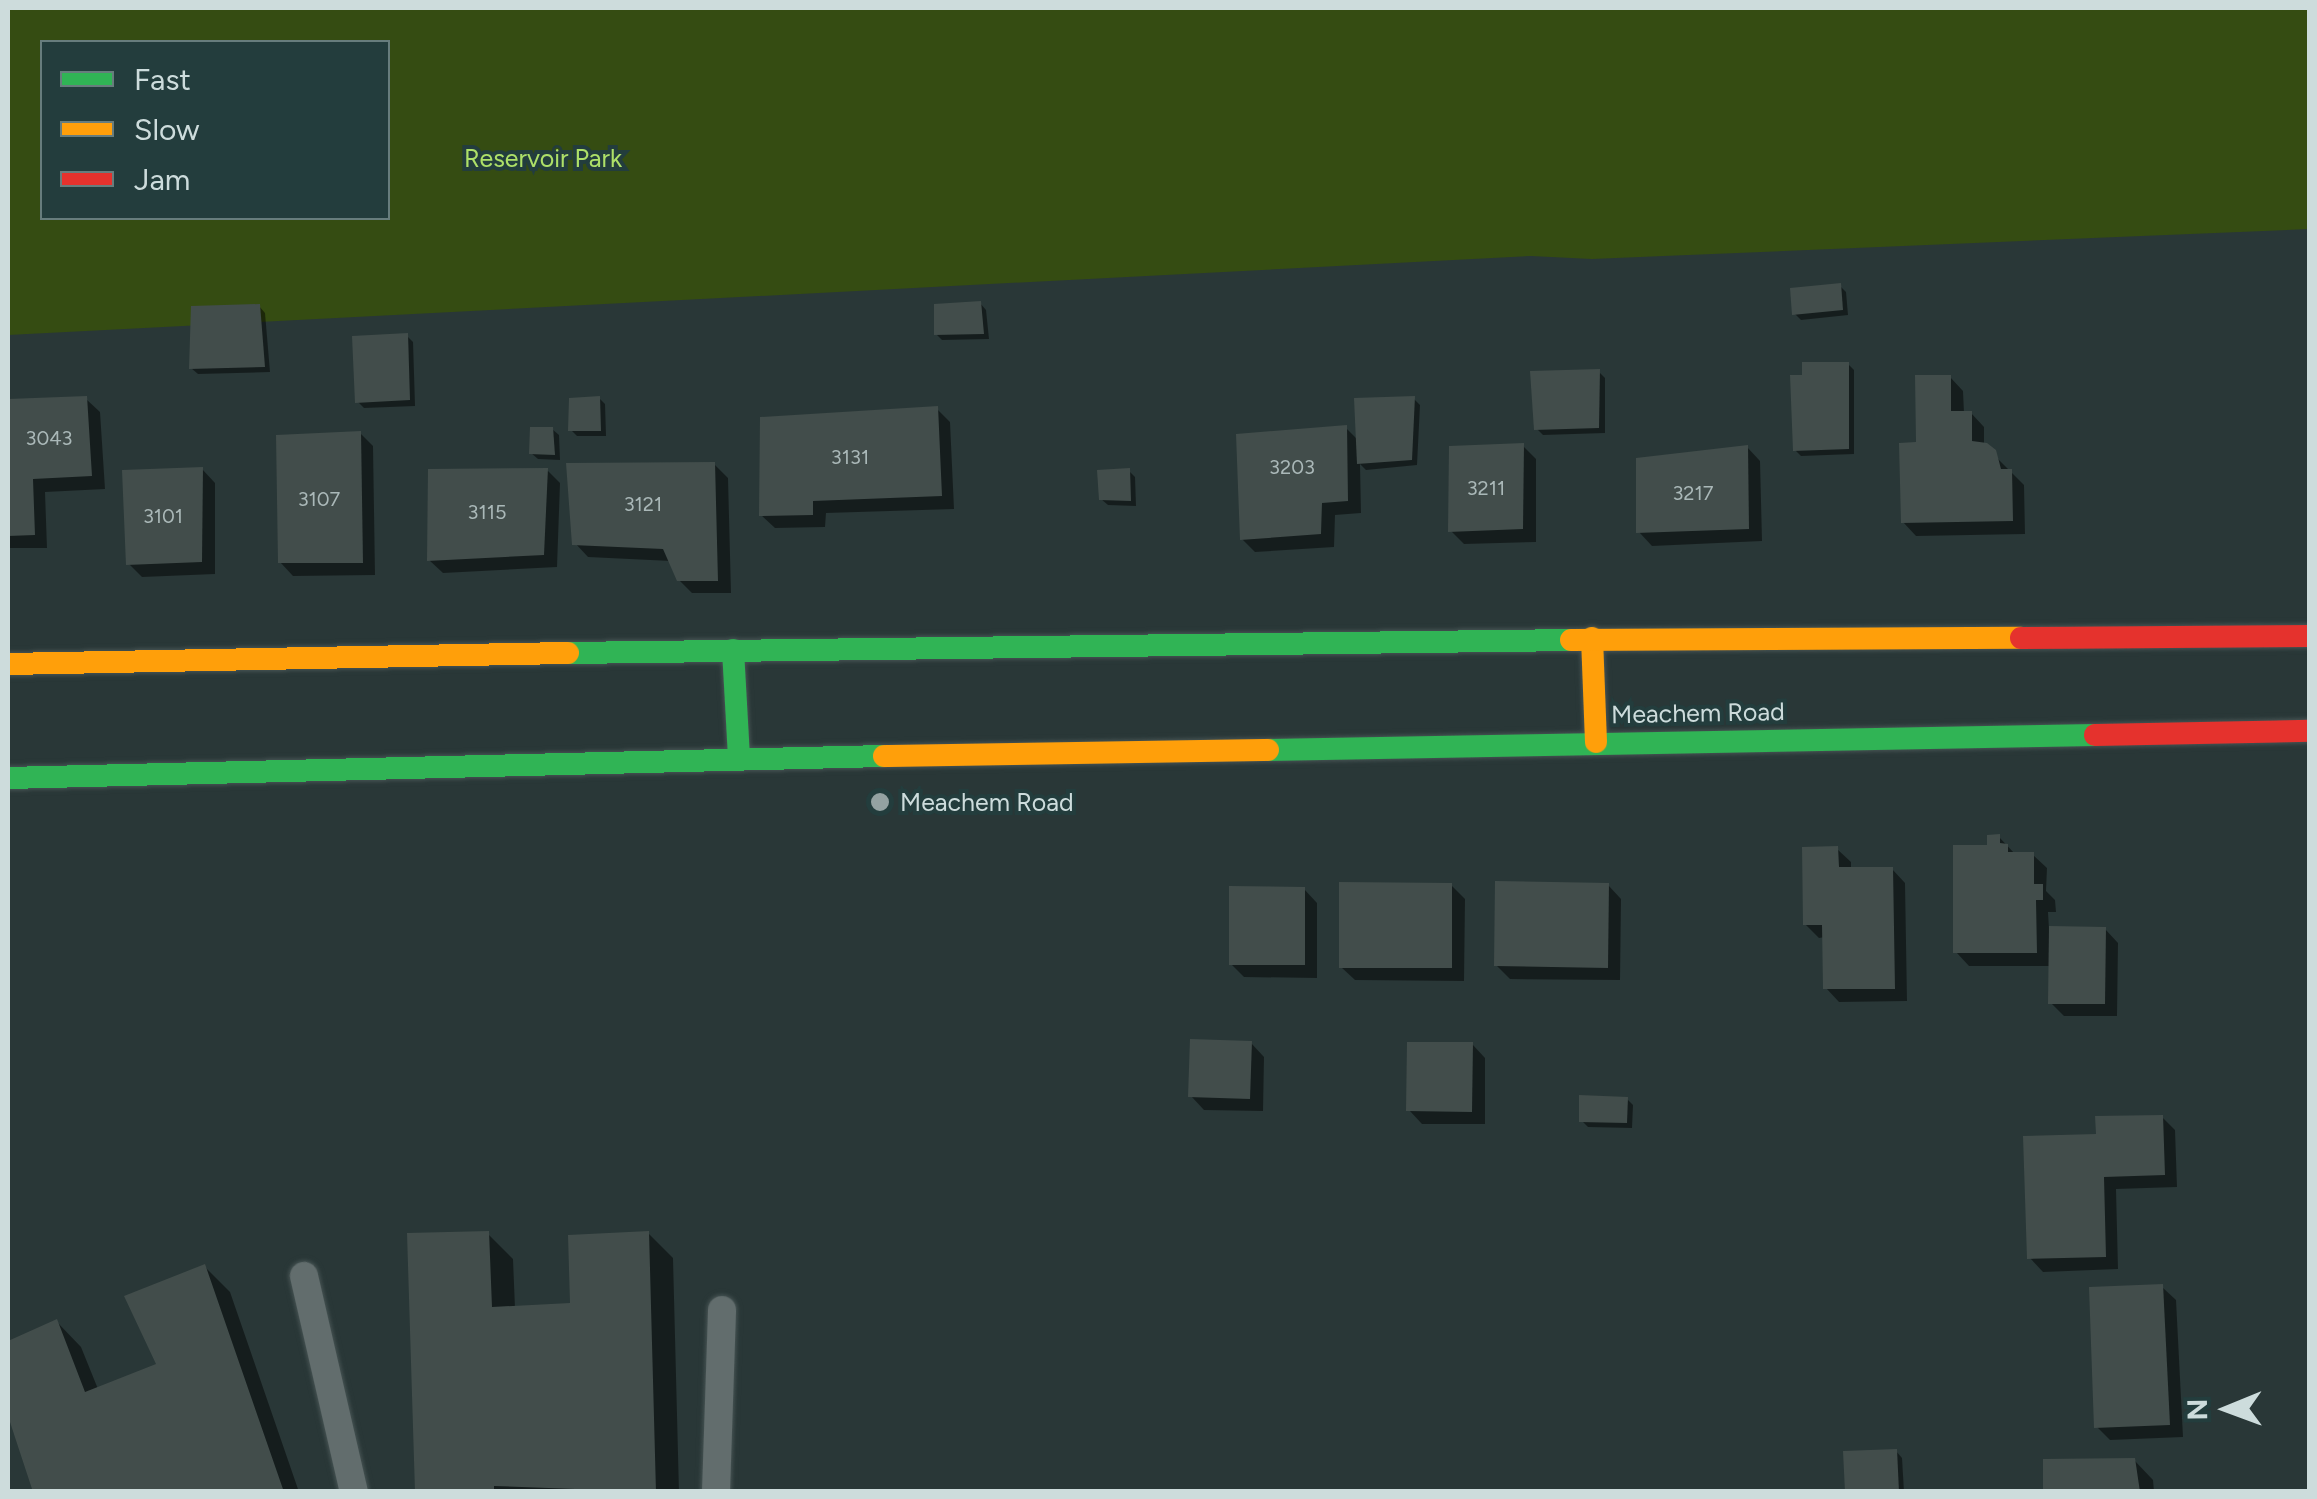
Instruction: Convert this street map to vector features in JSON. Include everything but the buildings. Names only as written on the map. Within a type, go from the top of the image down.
[{"type":"street","points":[[8,664],[1592,638],[2310,636]]},
{"type":"street","points":[[1592,638],[1596,742]]},
{"type":"street","points":[[734,650],[739,759]]},
{"type":"street","name":"Meachem Road","points":[[8,778],[739,759],[2310,731]]},
{"type":"lane","points":[[304,1276],[354,1492]]},
{"type":"lane","points":[[716,1492],[722,1310]]},
{"type":"green space","name":"Reservoir Park","points":[[8,8],[2309,8],[2309,229],[1592,259],[1531,256],[8,335]]},
{"type":"traffic: fast","points":[[568,653],[1571,640]]},
{"type":"traffic: fast","points":[[733,650],[739,759]]},
{"type":"traffic: fast","points":[[1268,750],[2095,735]]},
{"type":"traffic: fast","points":[[8,778],[884,756]]},
{"type":"traffic: slow","points":[[1592,638],[1596,742]]},
{"type":"traffic: slow","points":[[1571,640],[2021,638]]},
{"type":"traffic: slow","points":[[8,664],[568,653]]},
{"type":"traffic: slow","points":[[884,756],[1268,750]]},
{"type":"traffic: jam","points":[[2021,638],[2310,636]]},
{"type":"traffic: jam","points":[[2095,735],[2310,731]]},
{"type":"place","name":"Meachem Road","points":[[880,802]]}]
